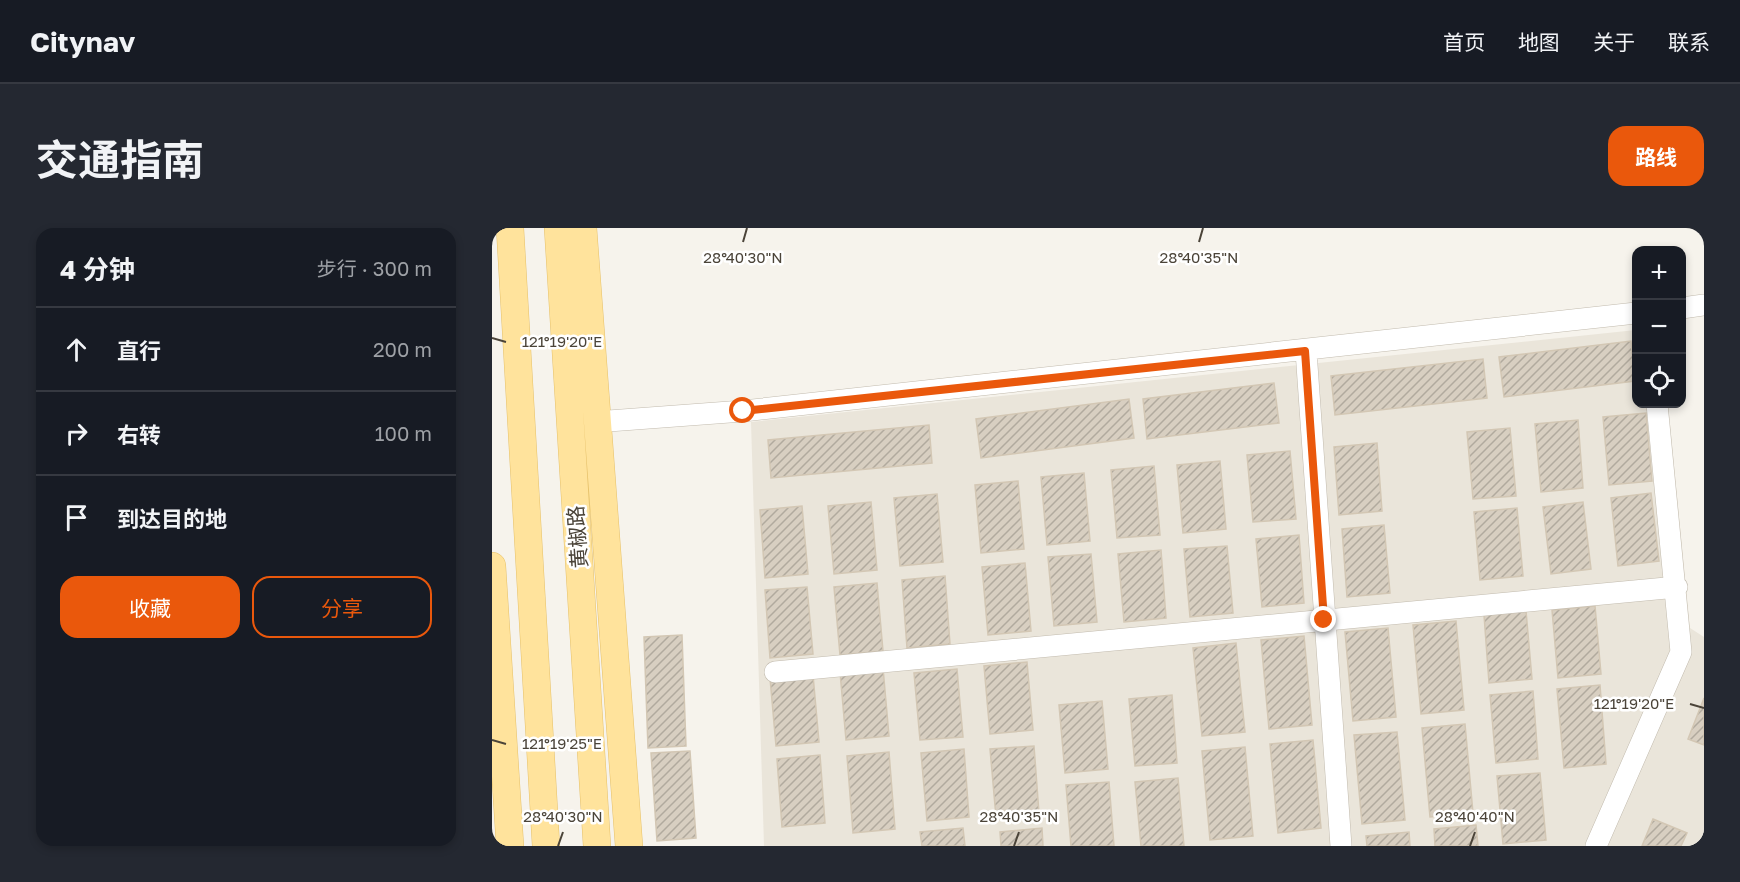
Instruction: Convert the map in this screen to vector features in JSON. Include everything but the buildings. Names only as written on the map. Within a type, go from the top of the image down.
[{"type":"main road","points":[[510,228],[546,846]]},
{"type":"main road","name":"黄椒路","points":[[558,228],[597,846]]},
{"type":"main road","points":[[583,228],[595,422],[629,846]]},
{"type":"main road","points":[[492,566],[510,846]]},
{"type":"street","points":[[1686,307],[1704,305]]},
{"type":"street","points":[[595,422],[743,411],[1632,313]]},
{"type":"street","points":[[1305,351],[1341,846]]},
{"type":"street","points":[[1596,846],[1681,652],[1677,587],[1657,408]]},
{"type":"street","points":[[775,672],[1677,587]]},
{"type":"shaded area","points":[[1632,330],[1632,408],[1668,408],[1690,628],[1704,637],[1704,846],[764,846],[751,422]]},
{"type":"route","points":[[743,411],[1305,351],[1324,620]]}]
